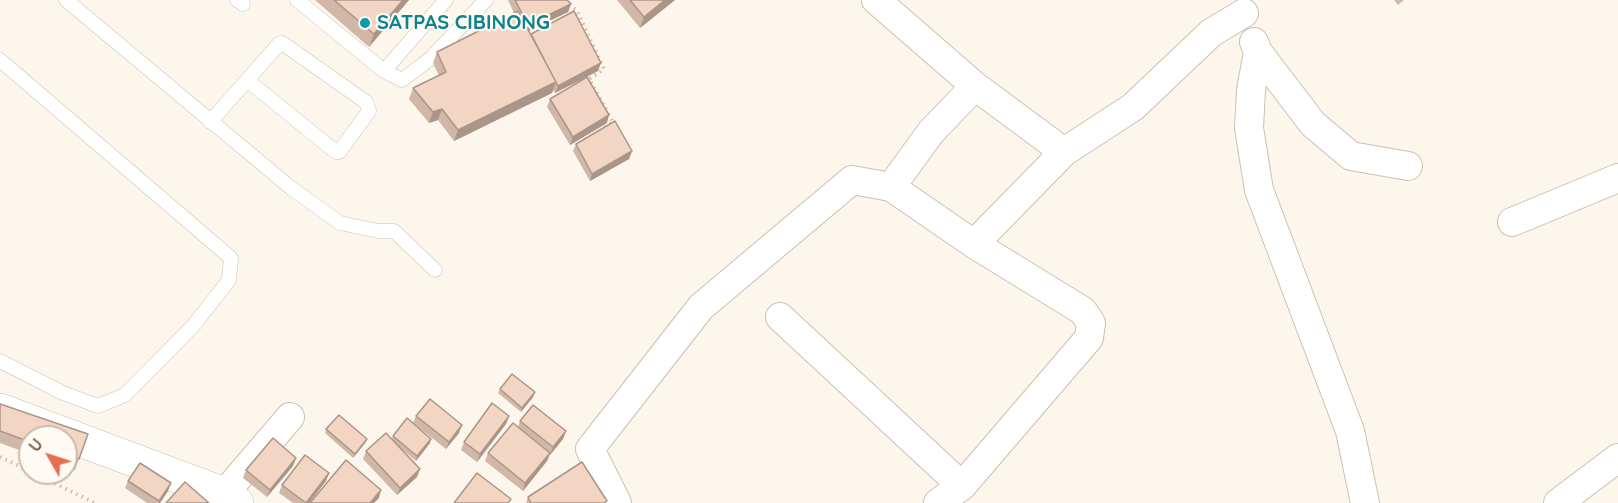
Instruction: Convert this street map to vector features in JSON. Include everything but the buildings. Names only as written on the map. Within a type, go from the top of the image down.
[{"type":"street","points":[[876,0],[975,86],[1064,152]]},
{"type":"street","points":[[974,244],[1064,152],[1133,107],[1211,33],[1245,7],[1258,52],[1313,124],[1351,156],[1407,166]]},
{"type":"street","points":[[1258,52],[1251,90],[1249,128],[1259,190],[1350,431],[1365,503]]},
{"type":"street","points":[[891,187],[931,132],[975,86]]},
{"type":"street","points":[[1512,222],[1618,178]]},
{"type":"street","points":[[617,503],[590,449],[700,308],[852,180],[891,187],[974,244],[1083,311],[1091,329],[1089,338],[962,486],[938,503]]},
{"type":"street","points":[[780,317],[962,486]]},
{"type":"street","points":[[0,410],[230,499],[290,417]]},
{"type":"street","points":[[1558,503],[1618,458]]},
{"type":"lane","points":[[66,0],[291,188],[340,222],[378,231],[394,231],[435,270]]},
{"type":"lane","points":[[297,0],[384,71],[402,80],[430,59],[486,0]]},
{"type":"lane","points":[[384,71],[446,0]]},
{"type":"lane","points":[[210,122],[247,80],[279,44],[285,43],[366,102],[369,111],[339,152],[336,152],[247,80]]},
{"type":"lane","points":[[0,60],[231,258],[229,280],[193,326],[125,395],[98,406],[63,393],[0,361]]},
{"type":"path","points":[[566,0],[577,11],[604,69],[589,79],[613,122],[595,134]]},
{"type":"path","points":[[0,457],[18,465]]},
{"type":"path","points":[[58,485],[95,503]]},
{"type":"place","name":"SATPAS CIBINONG","points":[[365,23]]}]
